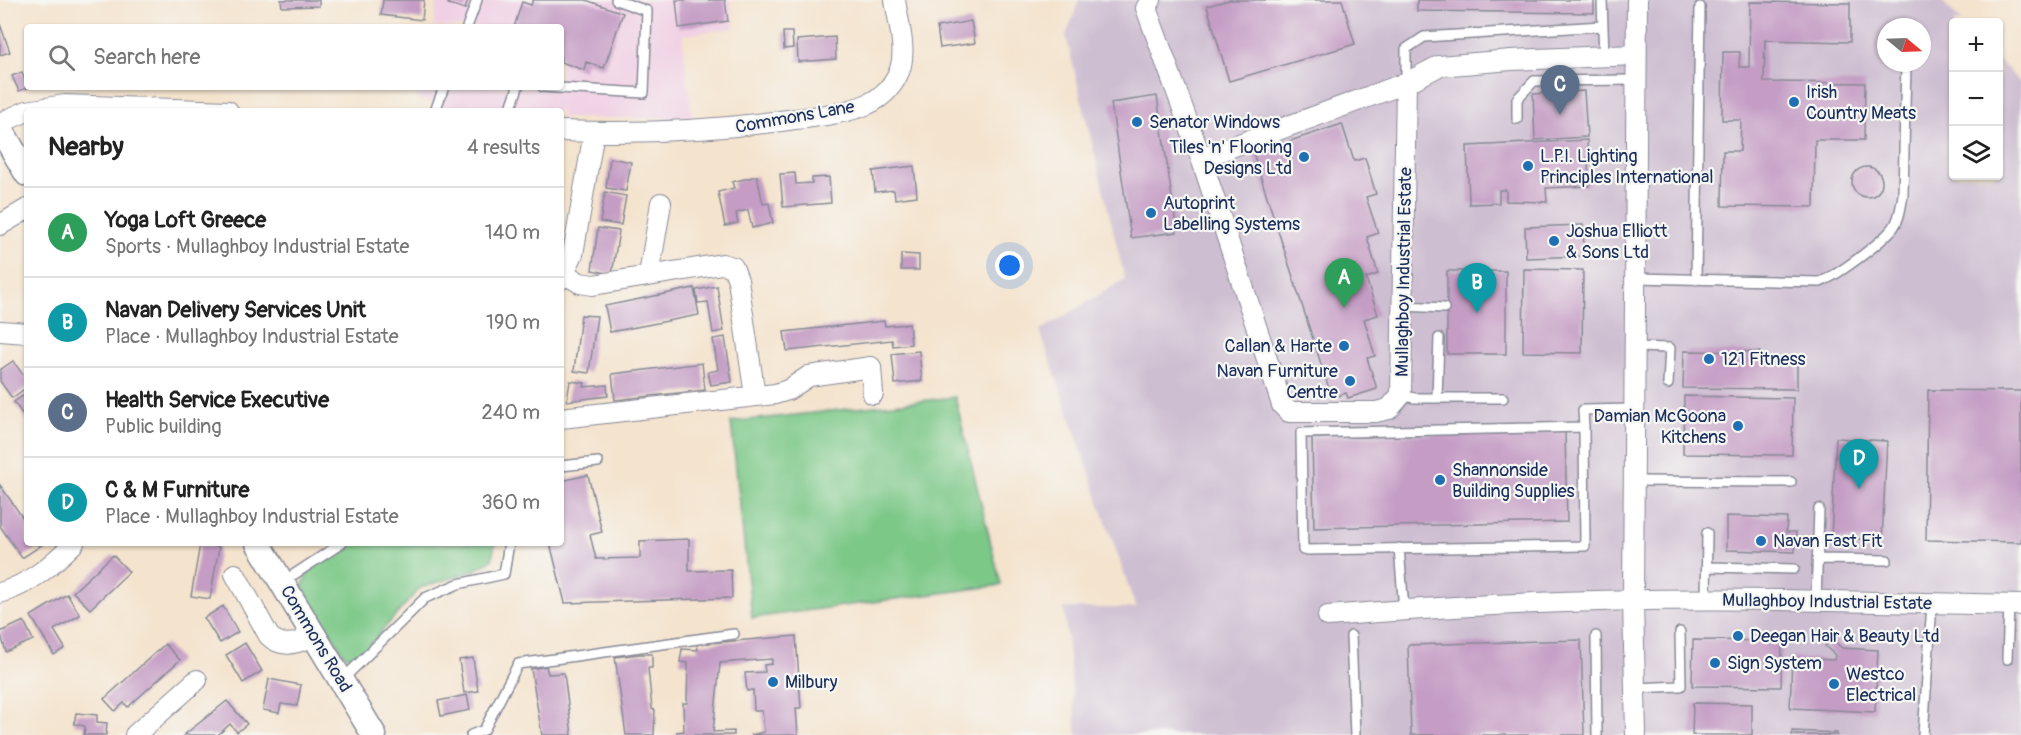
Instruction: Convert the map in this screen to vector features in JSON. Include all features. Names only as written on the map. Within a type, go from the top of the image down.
[{"type":"street","name":"Commons Lane","points":[[564,130],[594,132],[711,130],[818,116],[868,104],[886,92],[899,74],[902,52],[895,0]]},
{"type":"street","name":"Mullaghboy Industrial Estate","points":[[1151,0],[1146,8],[1201,158],[1282,405],[1289,412],[1305,414],[1376,412],[1389,409],[1401,395],[1406,83]]},
{"type":"street","points":[[1636,735],[1633,481],[1637,0]]},
{"type":"street","points":[[1201,158],[1406,83],[1439,66],[1636,55]]},
{"type":"street","points":[[46,108],[66,105],[147,108]]},
{"type":"street","points":[[0,123],[24,112]]},
{"type":"street","points":[[0,128],[24,169]]},
{"type":"street","points":[[564,275],[573,254],[594,132]]},
{"type":"street","points":[[649,275],[661,202]]},
{"type":"street","points":[[0,225],[24,211]]},
{"type":"street","points":[[564,277],[593,285],[722,264],[733,267],[738,280],[754,396]]},
{"type":"street","points":[[0,331],[24,333]]},
{"type":"street","points":[[564,418],[754,396],[788,390],[809,376],[871,367],[873,394]]},
{"type":"street","points":[[1,590],[15,589],[54,563],[71,546]]},
{"type":"street","name":"Commons Road","points":[[260,546],[374,735]]},
{"type":"street","points":[[235,574],[269,636],[276,643],[296,643],[315,636]]},
{"type":"street","name":"Mullaghboy Industrial Estate","points":[[1328,616],[1404,610],[1633,601],[1816,601],[2015,605]]},
{"type":"street","points":[[135,735],[197,680]]},
{"type":"lane","points":[[468,24],[477,0]]},
{"type":"lane","points":[[564,88],[644,93],[647,11],[616,0]]},
{"type":"lane","points":[[1602,0],[1604,56]]},
{"type":"lane","points":[[1696,280],[1700,6]]},
{"type":"lane","points":[[1406,83],[1406,49],[1424,37],[1602,26]]},
{"type":"lane","points":[[1635,278],[1820,282],[1834,277],[1893,228],[1903,195],[1906,72]]},
{"type":"lane","points":[[1517,119],[1517,99],[1534,81],[1636,80]]},
{"type":"lane","points":[[436,108],[443,90]]},
{"type":"lane","points":[[511,108],[517,90]]},
{"type":"lane","points":[[1404,306],[1444,308]]},
{"type":"lane","points":[[1437,398],[1439,338]]},
{"type":"lane","points":[[1634,347],[1670,348],[1668,384]]},
{"type":"lane","points":[[1401,395],[1437,398],[1503,398]]},
{"type":"lane","points":[[1584,427],[1301,433],[1304,550],[1585,546],[1584,427],[1583,410],[1634,409]]},
{"type":"lane","points":[[564,466],[598,462]]},
{"type":"lane","points":[[1633,481],[1791,482]]},
{"type":"lane","points":[[1816,601],[1819,509]]},
{"type":"lane","points":[[1706,600],[1707,533]]},
{"type":"lane","points":[[282,582],[337,546]]},
{"type":"lane","points":[[341,680],[425,598],[458,584],[504,574],[509,546]]},
{"type":"lane","points":[[1399,548],[1404,610]]},
{"type":"lane","points":[[1817,559],[1887,560]]},
{"type":"lane","points":[[1707,567],[1794,569]]},
{"type":"lane","points":[[1923,735],[1932,604]]},
{"type":"lane","points":[[2007,659],[2015,605]]},
{"type":"lane","points":[[1635,688],[1681,686],[1680,632]]},
{"type":"lane","points":[[471,735],[484,730],[518,664],[734,634]]},
{"type":"lane","points":[[1351,636],[1355,735]]},
{"type":"lane","points":[[1596,636],[1597,735]]},
{"type":"shaded area","points":[[438,0],[730,0],[734,28],[682,35],[692,118],[564,118],[564,108],[456,108],[416,99],[420,90],[564,90],[564,24],[434,24]]},
{"type":"shaded area","points":[[1079,0],[1941,0],[1958,18],[1949,18],[1949,180],[2003,180],[2003,64],[2021,84],[2021,735],[1077,735],[1064,608],[1136,608],[1040,331],[1125,279],[1066,36]]},
{"type":"green space","points":[[955,397],[1001,585],[752,618],[731,422]]},
{"type":"green space","points":[[348,546],[494,546],[492,560],[473,571],[420,588],[358,658],[344,655],[302,587],[311,567]]},
{"type":"building","points":[[281,0],[319,0],[319,6],[282,7]]},
{"type":"building","points":[[383,0],[424,0],[422,20],[381,15]]},
{"type":"building","points":[[449,0],[468,0],[465,9],[448,4]]},
{"type":"building","points":[[533,0],[586,0],[623,13],[604,68],[586,62],[584,70],[564,63],[564,24],[515,24],[522,2],[531,5]]},
{"type":"building","points":[[676,0],[725,0],[728,21],[679,28]]},
{"type":"building","points":[[1229,0],[1342,0],[1355,44],[1229,81],[1207,6]]},
{"type":"building","points":[[1417,0],[1594,0],[1594,13],[1417,11]]},
{"type":"building","name":"Irish Country Meats","points":[[1750,2],[1850,3],[1850,42],[1765,40],[1764,82],[1865,83],[1864,140],[1815,140],[1814,207],[1722,206],[1723,151],[1740,151],[1741,120],[1722,120],[1723,52],[1740,52],[1739,67],[1749,67]]},
{"type":"building","points":[[971,21],[975,43],[940,48],[937,27]]},
{"type":"building","points":[[0,24],[10,52],[0,55]]},
{"type":"building","points":[[783,32],[792,32],[793,48],[784,49]]},
{"type":"building","points":[[835,37],[836,59],[798,62],[797,40]]},
{"type":"building","points":[[22,72],[24,89],[19,91],[12,76]]},
{"type":"building","points":[[1584,91],[1587,137],[1535,140],[1533,94]]},
{"type":"building","points":[[1157,96],[1177,232],[1131,238],[1111,103]]},
{"type":"building","points":[[1342,124],[1354,161],[1365,158],[1376,194],[1366,197],[1378,233],[1367,237],[1378,274],[1366,278],[1378,315],[1364,319],[1375,356],[1367,358],[1377,389],[1348,398],[1346,393],[1332,398],[1253,153]]},
{"type":"building","name":"L.P.I. Lighting Principles International","points":[[1587,140],[1589,186],[1546,188],[1547,202],[1506,201],[1506,190],[1499,190],[1499,203],[1469,204],[1467,146]]},
{"type":"building","points":[[610,158],[631,162],[626,191],[606,188]]},
{"type":"building","points":[[914,166],[917,196],[895,199],[894,190],[875,192],[873,171]]},
{"type":"building","points":[[1867,167],[1878,171],[1882,182],[1878,193],[1867,197],[1856,193],[1852,182],[1856,171]]},
{"type":"building","points":[[795,173],[796,184],[812,183],[812,178],[829,177],[831,203],[783,207],[780,174]]},
{"type":"building","points":[[757,176],[763,204],[769,203],[773,223],[752,228],[748,210],[736,213],[738,223],[725,226],[718,192],[734,188],[732,182]]},
{"type":"building","points":[[605,192],[626,196],[621,225],[600,222]]},
{"type":"building","name":"Joshua Elliott & Sons Ltd","points":[[1583,225],[1584,256],[1526,258],[1525,227]]},
{"type":"building","points":[[598,228],[619,231],[612,274],[592,270]]},
{"type":"building","points":[[901,254],[919,255],[919,270],[901,270]]},
{"type":"building","points":[[1524,269],[1583,270],[1582,353],[1523,352]]},
{"type":"building","points":[[1447,271],[1506,271],[1506,354],[1447,354]]},
{"type":"building","points":[[717,286],[724,331],[713,333],[708,302],[698,303],[696,290]]},
{"type":"building","points":[[694,288],[699,315],[610,332],[605,306]]},
{"type":"building","points":[[581,315],[597,316],[589,373],[574,371]]},
{"type":"building","points":[[884,321],[885,326],[909,324],[911,344],[893,346],[892,340],[787,351],[784,332]]},
{"type":"building","points":[[725,337],[732,382],[711,385],[708,372],[718,370],[713,339]]},
{"type":"building","points":[[919,351],[922,381],[895,384],[892,354]]},
{"type":"building","points":[[1684,351],[1760,352],[1760,363],[1797,363],[1797,389],[1683,388]]},
{"type":"building","points":[[13,361],[24,376],[24,389],[12,398],[0,381],[0,370]]},
{"type":"building","points":[[702,363],[705,390],[615,400],[612,374]]},
{"type":"building","points":[[570,381],[585,383],[584,387],[607,385],[608,396],[567,401]]},
{"type":"building","points":[[1928,390],[2021,391],[2021,542],[1926,540]]},
{"type":"building","points":[[24,395],[24,417],[14,402]]},
{"type":"building","name":"Damian McGoona Kitchens","points":[[1684,396],[1793,398],[1792,455],[1683,454]]},
{"type":"building","name":"Shannonside Building Supplies","points":[[1565,432],[1567,522],[1314,528],[1312,438]]},
{"type":"building","points":[[1836,438],[1887,441],[1882,540],[1831,538]]},
{"type":"building","points":[[588,475],[602,532],[590,535],[596,559],[640,558],[640,541],[689,539],[689,571],[731,570],[732,598],[565,603],[551,546],[564,546],[564,480]]},
{"type":"building","points":[[0,485],[24,520],[24,546],[40,546],[22,558],[0,526]]},
{"type":"building","name":"Navan Fast Fit","points":[[1726,516],[1787,518],[1786,532],[1796,532],[1795,552],[1726,550]]},
{"type":"building","points":[[200,546],[219,547],[210,599],[191,596]]},
{"type":"building","points":[[113,555],[129,572],[90,609],[73,592]]},
{"type":"building","points":[[67,594],[80,615],[54,630],[65,648],[54,655],[31,616]]},
{"type":"building","points":[[223,606],[238,632],[220,643],[204,618]]},
{"type":"building","points":[[24,621],[33,640],[6,652],[0,632]]},
{"type":"building","name":"Milbury","points":[[796,636],[801,708],[796,708],[798,735],[751,735],[764,732],[762,711],[754,711],[753,690],[747,691],[745,673],[765,672],[764,665],[772,664],[772,659],[720,663],[713,732],[734,731],[734,735],[676,735],[677,732],[684,731],[683,703],[687,703],[688,663],[680,662],[682,649],[698,650],[697,644]]},
{"type":"building","name":"Westco Electrical","points":[[1832,639],[1842,648],[1878,650],[1875,712],[1790,708],[1792,658],[1834,660],[1835,655],[1825,646]]},
{"type":"building","points":[[1581,640],[1584,735],[1411,735],[1408,645]]},
{"type":"building","points":[[1693,640],[1782,641],[1781,687],[1692,686]]},
{"type":"building","points":[[245,643],[262,671],[243,683],[226,655]]},
{"type":"building","points":[[165,644],[180,660],[128,707],[124,703],[115,711],[104,699]]},
{"type":"building","points":[[652,654],[652,668],[648,668],[652,709],[655,710],[654,735],[626,735],[615,657]]},
{"type":"building","points":[[473,658],[478,691],[464,693],[459,660]]},
{"type":"building","points":[[546,666],[548,674],[564,673],[572,735],[542,735],[531,669]]},
{"type":"building","points":[[269,679],[301,685],[297,706],[281,704],[279,713],[263,710]]},
{"type":"building","points":[[467,695],[470,710],[441,716],[438,701]]},
{"type":"building","points":[[227,701],[247,724],[237,732],[230,724],[218,735],[184,735]]},
{"type":"building","points":[[1693,703],[1752,704],[1752,735],[1692,735]]},
{"type":"building","points":[[76,713],[97,715],[97,722],[107,723],[106,735],[84,735],[85,726],[74,724]]},
{"type":"building","points":[[1792,731],[1837,733],[1837,735],[1792,735]]},
{"type":"place","name":"Irish Country Meats","points":[[1794,102]]},
{"type":"place","name":"Health Service Executive","points":[[1560,115]]},
{"type":"place","name":"Senator Windows","points":[[1137,122]]},
{"type":"place","name":"Tiles 'n' Flooring Designs Ltd","points":[[1304,157]]},
{"type":"place","name":"L.P.I. Lighting Principles International","points":[[1528,166]]},
{"type":"place","name":"Autoprint Labelling Systems","points":[[1151,213]]},
{"type":"place","name":"Joshua Elliott & Sons Ltd","points":[[1554,241]]},
{"type":"place","name":"Yoga Loft Greece","points":[[1344,308]]},
{"type":"place","name":"Navan Delivery Services Unit","points":[[1477,313]]},
{"type":"place","name":"Callan & Harte","points":[[1344,346]]},
{"type":"place","name":"121 Fitness","points":[[1709,359]]},
{"type":"place","name":"Navan Furniture Centre","points":[[1350,381]]},
{"type":"place","name":"Damian McGoona Kitchens","points":[[1738,426]]},
{"type":"place","name":"Shannonside Building Supplies","points":[[1440,480]]},
{"type":"place","name":"C & M Furniture","points":[[1859,489]]},
{"type":"place","name":"Navan Fast Fit","points":[[1761,541]]},
{"type":"place","name":"Deegan Hair & Beauty Ltd","points":[[1738,636]]},
{"type":"place","name":"Sign System","points":[[1715,663]]},
{"type":"place","name":"Milbury","points":[[773,682]]},
{"type":"place","name":"Westco Electrical","points":[[1834,684]]}]
